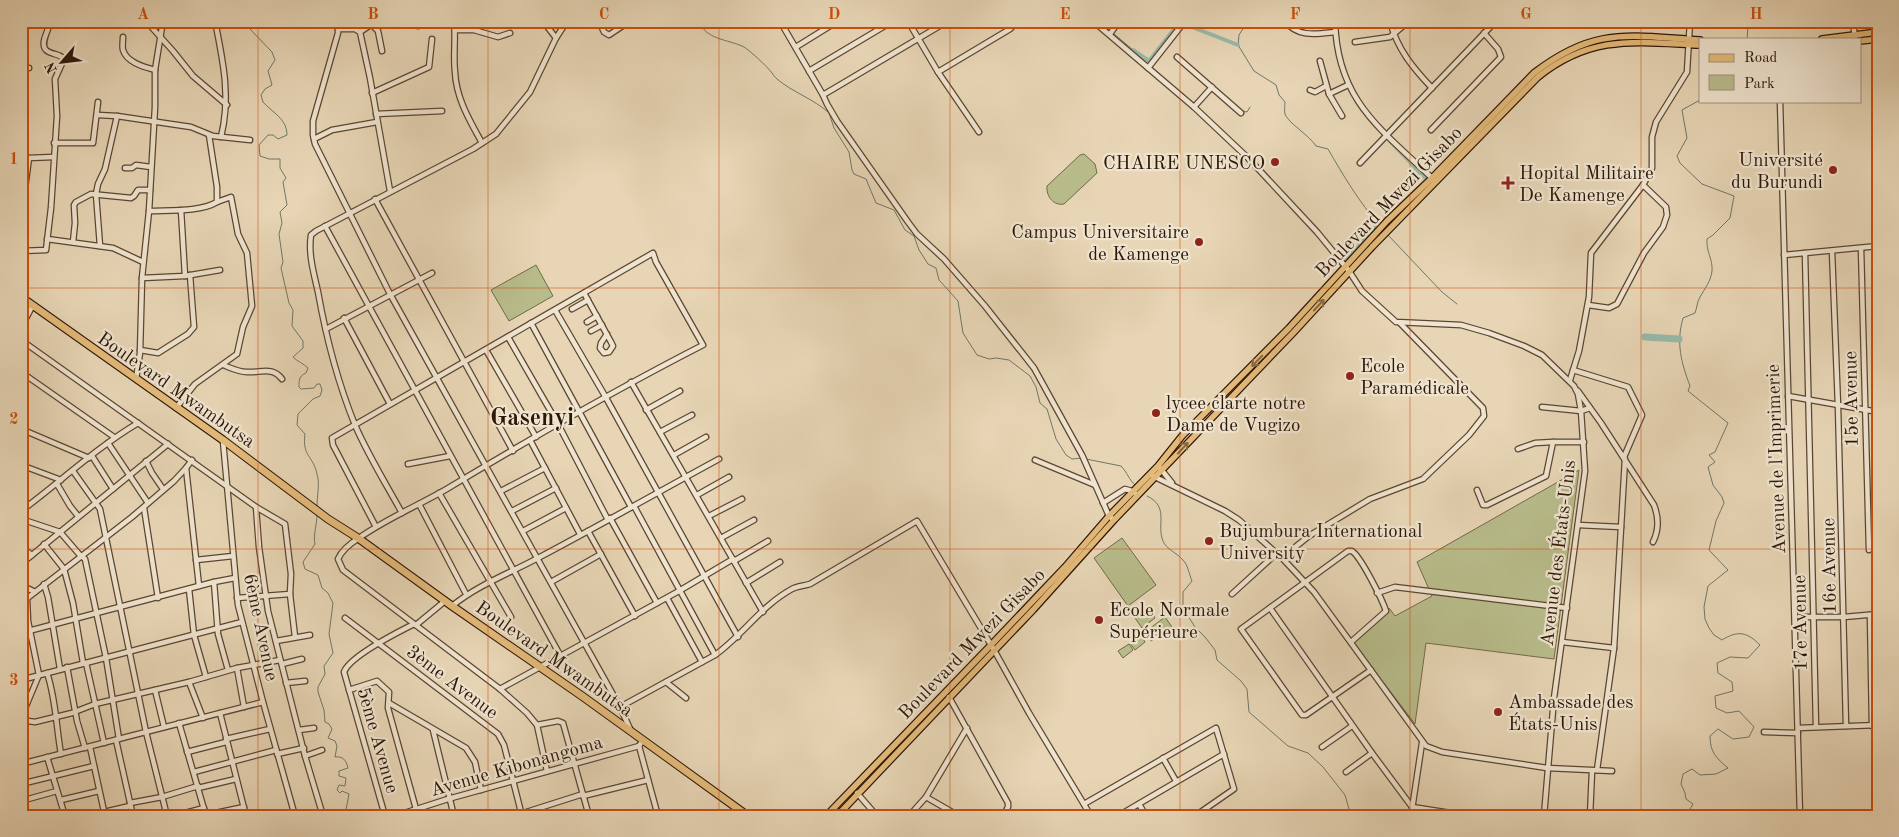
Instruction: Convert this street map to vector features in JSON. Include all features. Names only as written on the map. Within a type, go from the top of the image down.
[{"type":"highway","name":"Boulevard Mwambutsa","points":[[21,297],[314,507],[330,516],[452,606],[632,732],[641,743],[748,816]]},
{"type":"main road","points":[[1838,38],[1878,32]]},
{"type":"main road","name":"Boulevard Mwezi Gisabo","points":[[1376,238],[1392,227],[1396,218],[1477,136],[1524,83],[1552,60],[1589,42],[1612,37],[1689,42],[1699,45]]},
{"type":"main road","points":[[1862,41],[1878,39]]},
{"type":"main road","name":"Boulevard Mwezi Gisabo","points":[[1689,42],[1699,40]]},
{"type":"main road","name":"Boulevard Mwezi Gisabo","points":[[837,816],[946,695],[1032,610],[1111,518],[1247,381],[1376,238],[1387,221],[1396,218]]},
{"type":"main road","name":"Boulevard Mwezi Gisabo","points":[[1160,468],[1182,436],[1347,269]]},
{"type":"main road","points":[[1242,376],[1247,381]]},
{"type":"main road","name":"Boulevard Mwezi Gisabo","points":[[826,816],[904,740]]},
{"type":"street","points":[[21,250],[45,251],[47,239],[57,116],[55,79],[64,59],[48,51],[44,46],[43,42],[50,27],[50,21]]},
{"type":"street","points":[[146,21],[160,38],[174,50],[193,76],[227,105]]},
{"type":"street","points":[[136,379],[140,350],[143,262],[149,211],[155,70],[163,21]]},
{"type":"street","points":[[215,21],[227,105],[221,137]]},
{"type":"street","points":[[338,21],[338,29],[313,122],[314,139],[390,294],[501,491],[632,732]]},
{"type":"street","points":[[454,21],[457,88],[466,113],[482,143]]},
{"type":"street","points":[[543,21],[556,38]]},
{"type":"street","points":[[402,513],[355,425],[334,362],[312,265],[311,235],[482,143],[502,128],[530,92],[556,38],[567,21]]},
{"type":"street","points":[[599,21],[604,32],[609,34],[630,21]]},
{"type":"street","points":[[796,47],[838,21]]},
{"type":"street","points":[[809,71],[893,21]]},
{"type":"street","points":[[908,21],[938,72],[979,132]]},
{"type":"street","points":[[823,95],[948,21]]},
{"type":"street","points":[[938,72],[1010,29],[1012,27],[1009,21]]},
{"type":"street","points":[[1093,21],[1194,107],[1253,163],[1318,232],[1362,291],[1400,323],[1483,408],[1484,416],[1469,434],[1423,479],[1370,500],[1309,536],[1294,548],[1284,560]]},
{"type":"street","points":[[1110,34],[1119,21]]},
{"type":"street","points":[[1148,68],[1185,21]]},
{"type":"street","points":[[1286,21],[1289,26],[1304,34],[1335,32]]},
{"type":"street","points":[[1335,21],[1335,32],[1341,64],[1348,85],[1360,107],[1434,180]]},
{"type":"street","points":[[1390,21],[1393,35],[1409,63],[1432,88]]},
{"type":"street","points":[[1355,42],[1378,40],[1393,35],[1409,21]]},
{"type":"street","points":[[1360,163],[1496,21]]},
{"type":"street","points":[[1570,380],[1588,305],[1591,253],[1643,185],[1652,168],[1652,137],[1656,122],[1687,72],[1690,21]]},
{"type":"street","points":[[1853,21],[1855,37]]},
{"type":"street","points":[[783,22],[827,104],[908,222],[917,234],[944,259],[1030,362],[1076,444],[1111,518]]},
{"type":"street","points":[[360,32],[371,23],[378,31],[382,51]]},
{"type":"street","points":[[338,29],[355,29],[360,32],[390,191]]},
{"type":"street","points":[[455,30],[474,30],[498,37],[510,32]]},
{"type":"street","points":[[1431,130],[1501,57],[1498,49],[1484,33]]},
{"type":"street","points":[[123,37],[124,53],[141,66],[155,70]]},
{"type":"street","points":[[372,93],[430,67],[432,39]]},
{"type":"street","points":[[1178,57],[1241,113]]},
{"type":"street","points":[[1320,61],[1329,94],[1342,116]]},
{"type":"street","points":[[21,69],[29,68]]},
{"type":"street","points":[[1329,94],[1348,85]]},
{"type":"street","points":[[1310,90],[1315,92],[1326,86]]},
{"type":"street","points":[[1194,107],[1212,87]]},
{"type":"street","points":[[54,143],[93,144],[98,115],[98,102]]},
{"type":"street","name":"Avenue de l'Imprimerie","points":[[1780,102],[1800,816]]},
{"type":"street","points":[[376,114],[442,111]]},
{"type":"street","points":[[98,115],[191,127],[209,135],[250,140]]},
{"type":"street","points":[[100,246],[96,194],[98,184],[105,169],[117,116]]},
{"type":"street","points":[[314,139],[332,130],[377,122]]},
{"type":"street","points":[[209,135],[217,187],[217,202]]},
{"type":"street","points":[[21,218],[29,158],[53,157]]},
{"type":"street","points":[[125,168],[132,168],[136,165],[151,167]]},
{"type":"street","points":[[1588,305],[1609,308],[1617,304],[1644,253],[1666,220],[1666,207],[1643,185]]},
{"type":"street","points":[[73,242],[75,203],[91,194],[131,198],[138,190],[150,190]]},
{"type":"street","points":[[149,211],[181,210],[206,206],[232,197],[238,234],[247,253],[252,306],[243,327],[237,354],[195,384],[176,408]]},
{"type":"street","points":[[375,199],[513,450]]},
{"type":"street","points":[[140,350],[158,353],[192,331],[194,323],[181,210]]},
{"type":"street","points":[[325,226],[560,656]]},
{"type":"street","points":[[47,239],[122,251],[143,262]]},
{"type":"street","points":[[1784,255],[1878,246]]},
{"type":"street","name":"15e Avenue","points":[[1861,248],[1869,550]]},
{"type":"street","name":"16e Avenue","points":[[1832,251],[1846,726]]},
{"type":"street","points":[[376,527],[332,441],[334,436],[653,252],[656,262],[703,345],[605,396],[487,466],[376,527],[347,546],[338,561],[340,566],[378,597],[500,690],[527,713],[536,725],[548,771]]},
{"type":"street","name":"17e Avenue","points":[[1805,253],[1815,618],[1816,727]]},
{"type":"street","points":[[142,278],[188,276],[220,270]]},
{"type":"street","points":[[326,329],[432,273]]},
{"type":"street","points":[[584,293],[607,334]]},
{"type":"street","points":[[572,309],[588,300]]},
{"type":"street","points":[[21,333],[33,305]]},
{"type":"street","points":[[555,310],[605,396],[738,637]]},
{"type":"street","points":[[587,322],[597,316]]},
{"type":"street","points":[[344,318],[390,404]]},
{"type":"street","name":"Avenue des États-Unis","points":[[1400,323],[1461,325],[1489,333],[1540,353],[1570,380],[1578,394],[1584,442],[1585,471],[1547,768],[1544,816]]},
{"type":"street","points":[[531,324],[715,655]]},
{"type":"street","points":[[591,331],[602,325]]},
{"type":"street","points":[[508,337],[657,603]]},
{"type":"street","points":[[21,340],[256,507],[286,525],[291,574],[290,594],[295,637]]},
{"type":"street","points":[[486,350],[536,437]]},
{"type":"street","points":[[223,365],[243,372],[276,372],[282,379]]},
{"type":"street","points":[[1573,370],[1628,387],[1642,416],[1624,458],[1614,648],[1595,770],[1591,814],[1619,816]]},
{"type":"street","points":[[21,372],[114,437]]},
{"type":"street","points":[[631,382],[722,538],[762,612]]},
{"type":"street","points":[[1574,386],[1624,458],[1657,513],[1657,533],[1653,542]]},
{"type":"street","points":[[646,410],[680,391]]},
{"type":"street","points":[[1788,396],[1878,412]]},
{"type":"street","points":[[1542,407],[1581,410],[1590,408]]},
{"type":"street","points":[[660,432],[692,415]]},
{"type":"street","points":[[21,511],[114,437],[138,423]]},
{"type":"street","points":[[21,429],[91,457],[113,488]]},
{"type":"street","points":[[674,455],[706,437]]},
{"type":"street","name":"6ème Avenue","points":[[223,440],[237,598],[262,702],[295,816]]},
{"type":"street","points":[[530,440],[580,534]]},
{"type":"street","points":[[108,442],[148,504]]},
{"type":"street","points":[[1477,490],[1480,502],[1486,505],[1545,478],[1548,472],[1552,442]]},
{"type":"street","points":[[1518,450],[1535,443],[1584,442]]},
{"type":"street","points":[[21,564],[168,444]]},
{"type":"street","points":[[408,464],[450,456]]},
{"type":"street","points":[[452,606],[466,594],[489,581],[514,571],[719,459]]},
{"type":"street","points":[[21,603],[144,508],[192,460]]},
{"type":"street","points":[[1035,460],[1095,485]]},
{"type":"street","points":[[146,461],[163,489]]},
{"type":"street","points":[[21,465],[59,482],[70,506],[78,516]]},
{"type":"street","points":[[186,468],[199,586]]},
{"type":"street","points":[[501,491],[545,468]]},
{"type":"street","points":[[1160,468],[1172,485]]},
{"type":"street","points":[[72,471],[100,509],[146,732],[167,816]]},
{"type":"street","points":[[1153,475],[1239,520],[1277,553],[1306,582],[1422,743],[1430,749],[1547,768],[1612,771]]},
{"type":"street","points":[[697,495],[729,477]]},
{"type":"street","points":[[512,511],[556,488]]},
{"type":"street","points":[[1103,503],[1124,489],[1136,492]]},
{"type":"street","points":[[439,493],[511,617]]},
{"type":"street","points":[[709,516],[742,499]]},
{"type":"street","points":[[419,504],[466,594]]},
{"type":"street","points":[[256,507],[265,597],[286,683],[324,816]]},
{"type":"street","points":[[144,508],[158,598]]},
{"type":"street","points":[[523,531],[566,508]]},
{"type":"street","points":[[21,519],[60,532],[85,559],[106,658],[117,740],[133,816]]},
{"type":"street","points":[[722,538],[754,520]]},
{"type":"street","points":[[620,708],[715,655],[738,637],[762,612],[792,589],[810,584],[917,521],[1091,816]]},
{"type":"street","points":[[1578,525],[1621,527]]},
{"type":"street","points":[[588,530],[635,616]]},
{"type":"street","points":[[500,690],[768,541]]},
{"type":"street","points":[[44,544],[64,570],[104,743]]},
{"type":"street","points":[[21,546],[32,555]]},
{"type":"street","points":[[1351,642],[1386,612],[1356,553],[1352,551],[1348,551],[1241,628],[1241,631],[1303,716],[1371,670]]},
{"type":"street","points":[[1232,594],[1277,553]]},
{"type":"street","points":[[551,582],[601,554]]},
{"type":"street","points":[[196,560],[233,556]]},
{"type":"street","points":[[746,583],[780,562]]},
{"type":"street","points":[[21,633],[214,582],[236,578]]},
{"type":"street","points":[[214,582],[218,629],[228,670]]},
{"type":"street","points":[[44,584],[48,597],[60,669]]},
{"type":"street","points":[[21,585],[35,592]]},
{"type":"street","points":[[1377,593],[1394,587],[1567,608]]},
{"type":"street","points":[[189,589],[194,635],[206,677]]},
{"type":"street","points":[[237,598],[290,594]]},
{"type":"street","points":[[666,598],[702,662]]},
{"type":"street","points":[[27,599],[30,631],[39,675],[22,717],[35,722],[95,704],[189,682],[236,668],[302,659]]},
{"type":"street","points":[[378,643],[415,624],[445,601]]},
{"type":"street","points":[[1270,608],[1352,726],[1412,807],[1470,816]]},
{"type":"street","points":[[1794,618],[1878,614]]},
{"type":"street","points":[[1764,732],[1816,727],[1875,726],[1870,615]]},
{"type":"street","name":"3ème Avenue","points":[[345,618],[498,734],[504,745],[522,814]]},
{"type":"street","points":[[21,680],[242,622]]},
{"type":"street","points":[[276,641],[310,635]]},
{"type":"street","points":[[1562,642],[1614,648]]},
{"type":"street","name":"5ème Avenue","points":[[378,643],[348,665],[344,672],[385,816]]},
{"type":"street","points":[[66,667],[75,711],[94,766],[103,815],[130,804],[236,779]]},
{"type":"street","points":[[236,668],[244,707]]},
{"type":"street","points":[[46,673],[56,706],[62,754]]},
{"type":"street","points":[[286,683],[305,681]]},
{"type":"street","points":[[349,690],[377,681],[389,692],[388,708],[416,810]]},
{"type":"street","points":[[189,682],[203,718]]},
{"type":"street","points":[[666,682],[686,698]]},
{"type":"street","points":[[155,690],[164,727]]},
{"type":"street","points":[[946,695],[967,728],[1008,803],[1003,816]]},
{"type":"street","points":[[21,764],[262,702]]},
{"type":"street","points":[[389,703],[469,752],[474,762],[481,790]]},
{"type":"street","points":[[220,713],[246,816]]},
{"type":"street","points":[[536,725],[561,721],[589,816]]},
{"type":"street","points":[[180,723],[206,816],[244,807]]},
{"type":"street","points":[[1322,747],[1352,726]]},
{"type":"street","points":[[299,730],[314,728]]},
{"type":"street","points":[[909,816],[926,797],[967,728]]},
{"type":"street","points":[[1084,804],[1215,728],[1234,790],[1196,816]]},
{"type":"street","points":[[187,752],[270,729]]},
{"type":"street","points":[[433,729],[448,799],[454,816]]},
{"type":"street","points":[[639,816],[657,813],[641,743]]},
{"type":"street","name":"Avenue Kibonangoma","points":[[395,816],[641,743]]},
{"type":"street","points":[[1411,816],[1422,743]]},
{"type":"street","points":[[194,772],[276,752],[304,748]]},
{"type":"street","points":[[306,756],[322,750]]},
{"type":"street","points":[[1346,772],[1372,753]]},
{"type":"street","points":[[1118,816],[1224,754]]},
{"type":"street","points":[[47,757],[65,815],[58,816]]},
{"type":"street","points":[[1163,758],[1176,781]]},
{"type":"street","points":[[21,784],[94,766]]},
{"type":"street","points":[[514,816],[583,795],[648,780]]},
{"type":"street","points":[[21,801],[57,791]]},
{"type":"street","points":[[61,800],[99,791]]},
{"type":"street","points":[[857,793],[877,816]]},
{"type":"street","points":[[926,797],[959,816]]},
{"type":"street","points":[[1138,804],[1146,816]]},
{"type":"street","points":[[174,816],[204,808]]},
{"type":"green space","points":[[1084,154],[1095,164],[1097,173],[1064,204],[1057,204],[1049,197],[1047,186],[1080,155]]},
{"type":"green space","points":[[536,265],[553,296],[509,321],[491,290]]},
{"type":"green space","points":[[1579,470],[1554,659],[1426,643],[1415,724],[1351,640],[1389,608],[1395,616],[1432,596],[1417,562]]},
{"type":"green space","points":[[1122,538],[1156,585],[1128,606],[1094,558]]},
{"type":"green space","points":[[1148,608],[1155,618],[1142,628],[1135,618]]},
{"type":"green space","points":[[1165,617],[1172,627],[1151,641],[1145,632]]},
{"type":"green space","points":[[1141,635],[1145,642],[1135,650],[1130,643]]},
{"type":"green space","points":[[1129,644],[1133,650],[1123,658],[1118,651]]},
{"type":"waterway","points":[[252,21],[249,28],[272,52],[275,60],[268,71],[272,85],[265,89],[261,95],[263,102],[282,120],[287,135],[278,139],[273,135],[268,135],[259,145],[260,156],[269,159],[280,159],[280,168],[286,178],[283,182],[287,205],[280,212],[282,223],[279,234],[283,262],[281,268],[289,303],[293,310],[292,326],[303,341],[303,348],[293,357],[308,368],[306,373],[300,378],[299,387],[301,389],[314,388],[317,384],[320,384],[322,390],[320,396],[313,399],[298,414],[297,425],[305,434],[306,452],[313,463],[318,478],[317,506]]},
{"type":"waterway","points":[[699,21],[706,32],[744,47],[783,84],[829,113],[834,128],[849,152],[854,174],[866,179],[876,203],[894,210],[905,230],[914,236],[919,250],[928,264],[936,268],[939,280],[958,301],[963,333],[977,355],[989,359],[1009,360],[1030,376],[1036,387],[1040,403],[1047,409],[1056,439],[1066,455],[1072,459],[1083,458]]},
{"type":"waterway","points":[[1099,21],[1110,30]]},
{"type":"waterway","points":[[1133,50],[1149,61],[1175,28],[1176,21]]},
{"type":"waterway","points":[[1183,21],[1192,27],[1238,45]]},
{"type":"waterway","points":[[1241,21],[1244,27],[1239,35],[1238,45],[1254,71],[1276,85],[1279,95],[1285,102],[1287,118],[1316,146],[1328,149],[1358,198],[1380,226]]},
{"type":"waterway","points":[[1747,38],[1748,27],[1753,21]]},
{"type":"waterway","points":[[1113,33],[1133,50]]},
{"type":"waterway","points":[[1154,69],[1174,87]]},
{"type":"waterway","points":[[1686,816],[1693,804],[1686,799],[1681,784],[1683,774],[1692,769],[1700,775],[1716,774],[1728,768],[1714,754],[1710,736],[1718,729],[1733,739],[1749,737],[1754,727],[1739,711],[1727,713],[1716,708],[1715,696],[1733,691],[1732,682],[1718,673],[1717,663],[1730,657],[1748,658],[1760,645],[1751,637],[1742,634],[1733,635],[1722,640],[1714,635],[1705,619],[1704,607],[1708,586],[1728,570],[1709,550],[1716,521],[1724,503],[1713,485],[1708,467],[1715,462],[1709,455],[1715,452],[1728,423],[1688,391],[1690,386],[1682,361],[1680,336],[1683,318],[1695,313],[1699,299],[1711,275],[1712,263],[1707,239],[1730,218],[1734,196],[1702,184],[1680,163],[1677,156],[1687,138],[1682,110],[1699,101]]},
{"type":"waterway","points":[[1242,111],[1247,112],[1250,107]]},
{"type":"waterway","points":[[1223,132],[1237,144]]},
{"type":"waterway","points":[[1390,141],[1424,177]]},
{"type":"waterway","points":[[1347,259],[1375,228]]},
{"type":"waterway","points":[[1387,234],[1442,292],[1457,304]]},
{"type":"waterway","points":[[1330,244],[1344,260]]},
{"type":"waterway","points":[[1645,337],[1679,339]]},
{"type":"waterway","points":[[1086,459],[1121,466],[1136,486]]},
{"type":"waterway","points":[[1147,496],[1158,505],[1161,516],[1161,535],[1164,544],[1185,562],[1192,581],[1183,592],[1183,608],[1195,627],[1215,650],[1217,660],[1241,681],[1247,689],[1249,712],[1288,746],[1308,753],[1323,767],[1345,795],[1353,816]]},
{"type":"waterway","points":[[317,515],[315,544],[303,562],[305,569],[318,575],[322,588],[328,593],[333,603],[329,634],[333,653],[324,666],[325,674],[318,687],[318,692],[324,710],[325,722],[332,729],[328,738],[335,741],[337,746],[335,757],[344,759],[348,768],[339,771],[339,776],[346,778],[345,786],[339,785],[337,790],[340,793],[342,791],[349,794],[346,810],[348,816]]},
{"type":"place","name":"CHAIRE UNESCO","points":[[1275,162]]},
{"type":"place","name":"Université du Burundi","points":[[1833,170]]},
{"type":"place","name":"Hopital Militaire De Kamenge","points":[[1508,183]]},
{"type":"place","name":"Campus Universitaire de Kamenge","points":[[1199,242]]},
{"type":"place","name":"Ecole Paramédicale","points":[[1350,376]]},
{"type":"place","name":"lycee clarte notre Dame de Vugizo","points":[[1156,413]]},
{"type":"place","name":"Bujumbura International University","points":[[1209,541]]},
{"type":"place","name":"Ecole Normale Supérieure","points":[[1099,620]]},
{"type":"place","name":"Ambassade des États-Unis","points":[[1498,712]]},
{"type":"district","name":"Gasenyi","points":[[532,417]]}]
